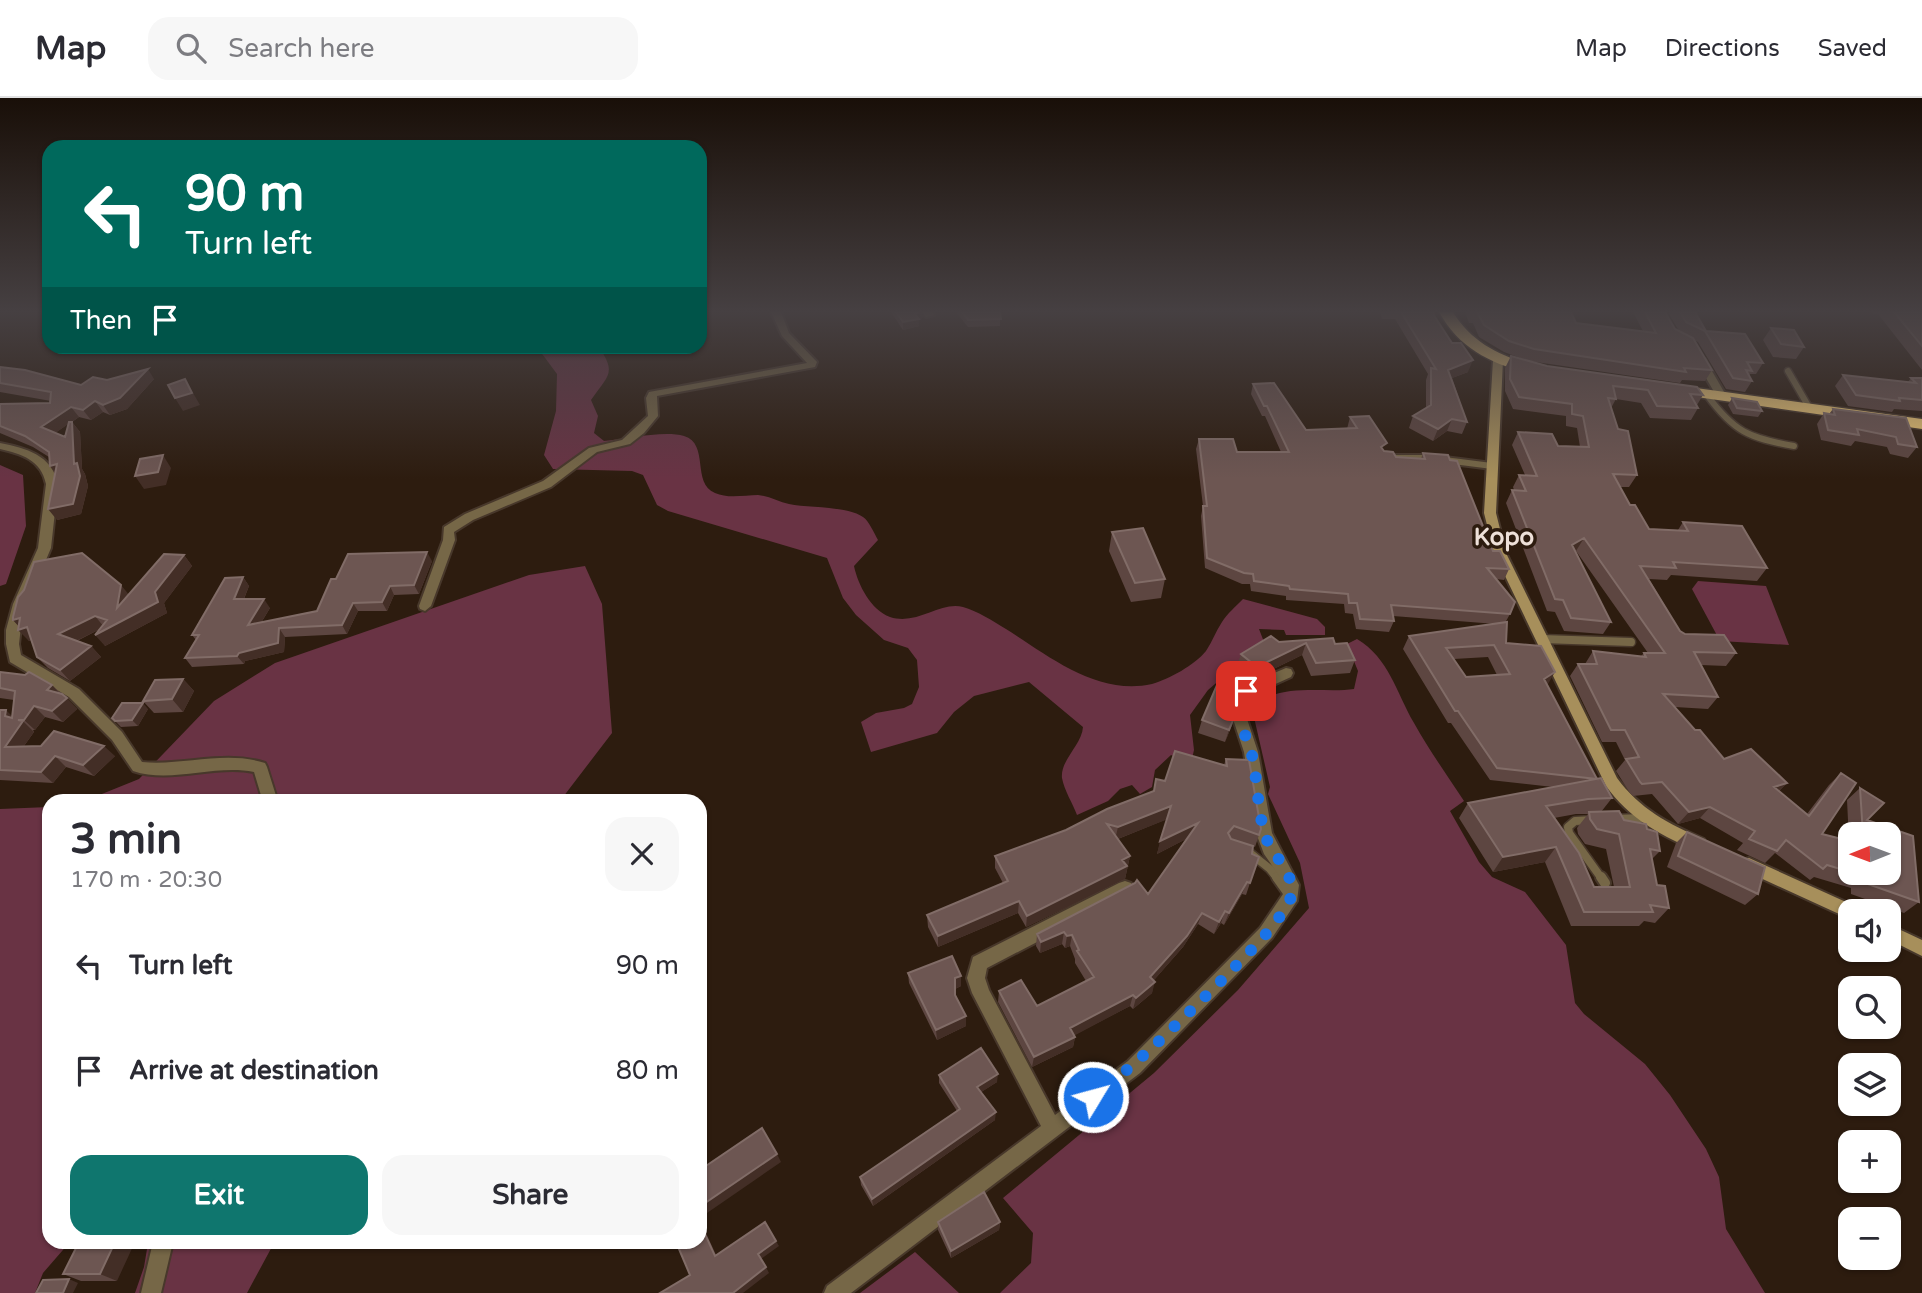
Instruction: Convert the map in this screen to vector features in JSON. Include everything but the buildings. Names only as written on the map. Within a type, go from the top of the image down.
[{"type":"highway","points":[[1529,368],[1546,372]]},
{"type":"highway","points":[[1661,389],[1922,424]]},
{"type":"street","points":[[425,606],[449,540],[448,530],[469,517],[547,484],[593,450],[631,439],[653,416],[653,394],[796,368]]},
{"type":"street","points":[[1498,368],[1490,513],[1500,552],[1611,782],[1623,799],[1642,818],[1712,850]]},
{"type":"street","points":[[1702,368],[1714,396]]},
{"type":"street","points":[[0,446],[27,453],[39,460],[46,466],[52,484],[46,540],[16,610],[11,645],[15,658],[74,693],[117,736],[138,767],[158,771],[226,762],[247,764],[260,767],[268,794]]},
{"type":"street","points":[[1386,458],[1429,458],[1492,466]]},
{"type":"street","points":[[834,1293],[1134,1067],[1257,943],[1291,896],[1292,885],[1270,849],[1264,833],[1251,752],[1239,716],[1240,702],[1246,691],[1286,673]]},
{"type":"street","points":[[1735,860],[1838,906]]},
{"type":"street","points":[[1052,1128],[981,993],[975,971],[979,963],[1125,888]]},
{"type":"street","points":[[1901,938],[1922,948]]},
{"type":"street","points":[[151,1293],[161,1249]]},
{"type":"lane","points":[[1788,371],[1810,409]]},
{"type":"lane","points":[[1714,396],[1726,422],[1738,432],[1794,446]]},
{"type":"lane","points":[[1542,639],[1631,642]]},
{"type":"lane","points":[[1605,883],[1569,833],[1568,827],[1576,821],[1642,818]]},
{"type":"lane","points":[[1237,847],[1252,853],[1291,896]]},
{"type":"shaded area","points":[[552,368],[609,368],[606,379],[591,400],[598,416],[594,433],[604,441],[656,434],[684,436],[692,440],[696,447],[704,481],[715,493],[731,496],[758,495],[789,504],[848,511],[863,517],[878,540],[854,566],[862,589],[871,603],[890,617],[910,618],[946,607],[963,607],[990,620],[1074,671],[1112,684],[1132,686],[1159,682],[1195,661],[1206,651],[1224,619],[1243,599],[1317,619],[1325,627],[1325,635],[1286,635],[1284,630],[1259,629],[1264,642],[1208,690],[1190,715],[1194,750],[1191,763],[1171,755],[1155,770],[1152,787],[1140,794],[1132,785],[1120,789],[1108,801],[1077,815],[1065,787],[1062,771],[1082,734],[1083,727],[1029,682],[974,696],[954,712],[937,733],[871,752],[861,722],[876,713],[912,704],[919,687],[917,660],[908,648],[884,640],[856,615],[843,598],[827,558],[668,511],[657,505],[643,475],[632,471],[553,469],[544,455],[556,411],[557,374]]},
{"type":"shaded area","points":[[0,465],[23,475],[26,526],[6,584],[0,586]]},
{"type":"shaded area","points":[[585,566],[602,604],[612,733],[565,794],[102,794],[139,779],[214,701],[275,663],[529,575]]},
{"type":"shaded area","points":[[1698,581],[1766,586],[1789,645],[1720,641],[1692,589]]},
{"type":"shaded area","points":[[1357,639],[1377,656],[1384,666],[1420,733],[1464,801],[1450,811],[1479,862],[1492,877],[1525,892],[1566,945],[1575,1003],[1584,1014],[1645,1064],[1670,1095],[1706,1149],[1719,1177],[1726,1229],[1765,1293],[1000,1293],[1031,1263],[1033,1233],[1003,1198],[1154,1073],[1238,990],[1309,908],[1300,863],[1268,794],[1270,787],[1253,713],[1260,703],[1284,692],[1354,689],[1358,671],[1347,644]]},
{"type":"shaded area","points":[[42,807],[42,1249],[64,1249],[43,1273],[35,1293],[0,1293],[0,809]]},
{"type":"shaded area","points":[[147,1249],[271,1249],[247,1293],[135,1293]]},
{"type":"shaded area","points":[[915,1252],[959,1293],[860,1293]]},
{"type":"district","name":"Kopo","points":[[1504,537]]},
{"type":"route","points":[[1093,1097],[1134,1067],[1239,962],[1266,933],[1291,896],[1292,885],[1270,849],[1264,833],[1251,752],[1239,716],[1240,702],[1246,691]]}]
